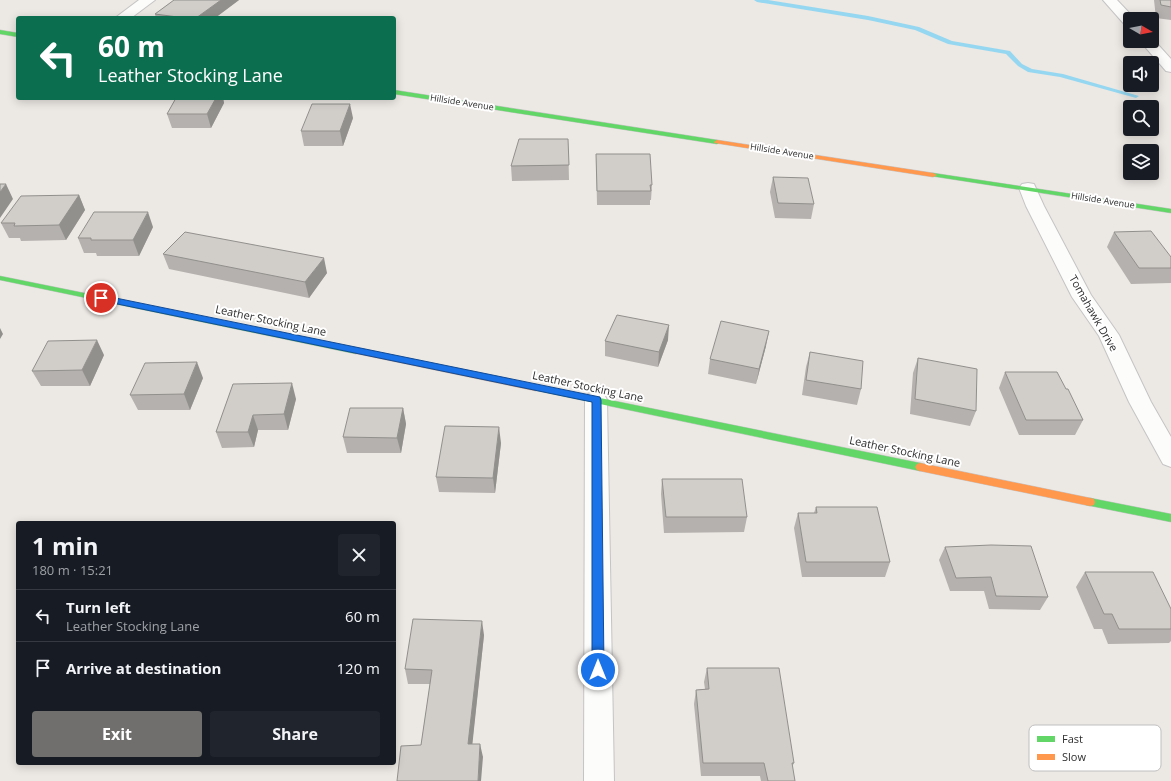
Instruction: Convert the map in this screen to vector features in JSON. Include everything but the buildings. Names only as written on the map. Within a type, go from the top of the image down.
[{"type":"street","points":[[125,16],[148,0]]},
{"type":"street","points":[[1110,0],[1123,14]]},
{"type":"street","points":[[0,32],[16,35]]},
{"type":"street","points":[[1153,48],[1171,68]]},
{"type":"street","name":"Hillside Avenue","points":[[396,92],[1171,211]]},
{"type":"street","name":"Tomahawk Drive","points":[[1028,188],[1035,206],[1082,297],[1109,335],[1140,402],[1171,458]]},
{"type":"street","name":"Leather Stocking Lane","points":[[0,278],[1171,518]]},
{"type":"street","points":[[596,400],[599,781]]},
{"type":"waterway","points":[[757,0],[868,18],[917,28],[950,43],[1008,52],[1020,65],[1030,71],[1061,75],[1136,96]]},
{"type":"traffic: fast","points":[[0,32],[16,35]]},
{"type":"traffic: fast","points":[[396,92],[717,142]]},
{"type":"traffic: fast","points":[[933,175],[1171,211]]},
{"type":"traffic: fast","points":[[0,278],[356,351]]},
{"type":"traffic: fast","points":[[536,388],[920,467]]},
{"type":"traffic: fast","points":[[1090,502],[1171,518]]},
{"type":"traffic: slow","points":[[717,142],[933,175]]},
{"type":"traffic: slow","points":[[356,351],[536,388]]},
{"type":"traffic: slow","points":[[920,467],[1090,502]]},
{"type":"route","points":[[101,298],[596,400],[598,670]]}]
